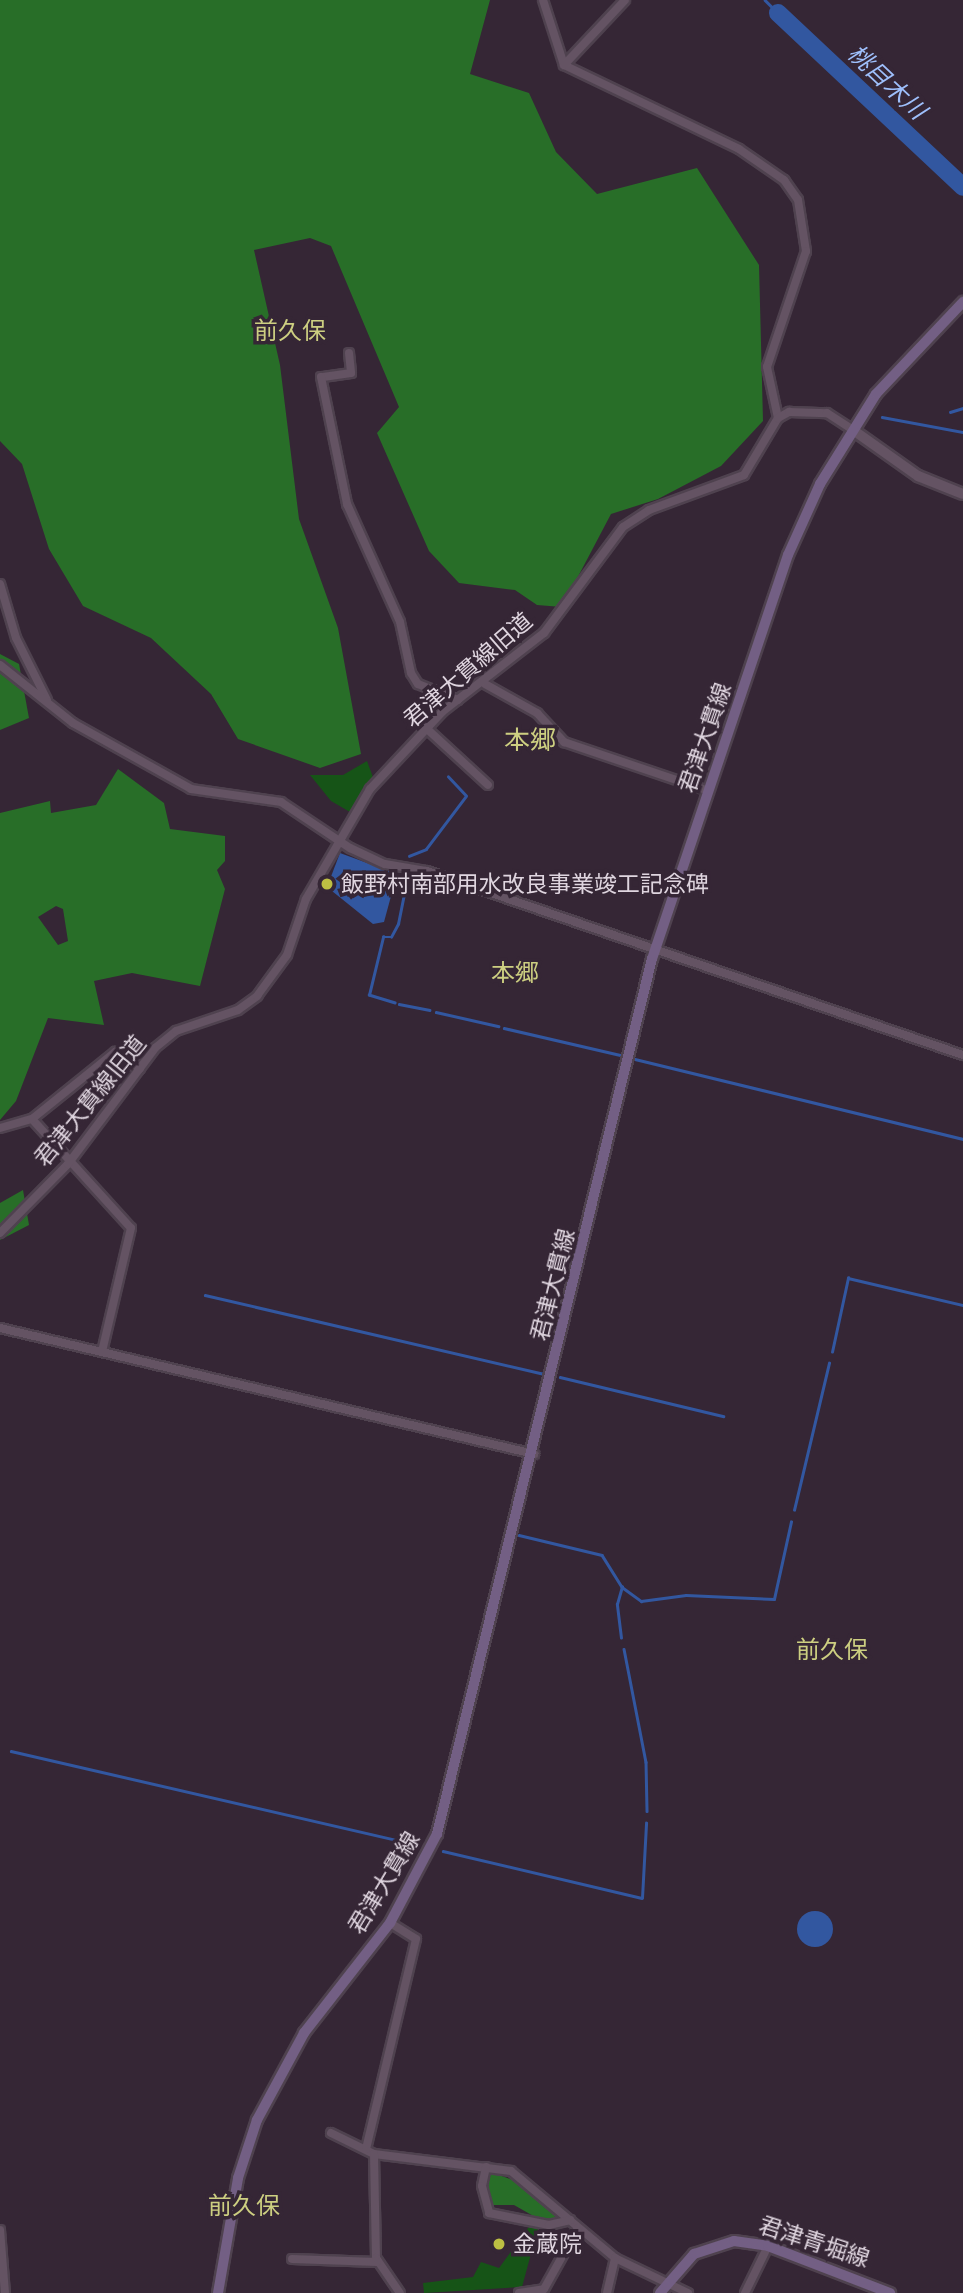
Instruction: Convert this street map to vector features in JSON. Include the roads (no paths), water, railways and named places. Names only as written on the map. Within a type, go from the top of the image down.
[{"type":"main road","name":"君津大貫線","points":[[218,2293],[238,2178],[257,2120],[304,2033],[390,1923],[438,1835],[534,1454],[655,948],[800,525],[876,394],[963,302]]},
{"type":"main road","name":"君津青堀線","points":[[662,2288],[704,2248],[733,2241],[768,2246],[890,2293]]},
{"type":"street","points":[[542,0],[564,65],[740,149],[784,180],[797,200],[806,222],[806,251],[767,367],[778,418],[807,408],[853,430],[918,476],[963,494]]},
{"type":"street","points":[[564,65],[625,0]]},
{"type":"street","points":[[349,353],[351,373],[321,377],[347,503],[400,622],[411,673],[418,684],[458,700]]},
{"type":"street","name":"君津大貫線旧道","points":[[0,1233],[68,1164],[140,1069],[176,1031],[238,1010],[273,978],[338,841],[370,789],[426,728],[458,700],[485,684],[544,633],[623,527],[649,510],[744,475],[778,418]]},
{"type":"street","points":[[0,584],[16,638],[49,703]]},
{"type":"street","points":[[0,665],[49,703],[172,780],[207,794],[281,802],[338,841],[385,863],[427,871],[963,1055]]},
{"type":"street","points":[[485,684],[537,713],[565,742],[709,791]]},
{"type":"street","points":[[426,728],[488,785]]},
{"type":"street","points":[[0,1128],[32,1119],[115,1052],[140,1069]]},
{"type":"street","points":[[32,1119],[68,1164],[131,1228],[102,1352]]},
{"type":"street","points":[[0,1328],[534,1454]]},
{"type":"street","points":[[390,1923],[416,1939],[370,2152],[377,2262],[400,2293]]},
{"type":"street","points":[[331,2133],[370,2152],[511,2171],[615,2258],[662,2288],[688,2293]]},
{"type":"street","points":[[486,2167],[482,2186],[489,2213],[549,2225],[570,2220]]},
{"type":"street","points":[[519,2293],[548,2291],[578,2228]]},
{"type":"street","points":[[0,2230],[5,2293]]},
{"type":"street","points":[[745,2293],[768,2246]]},
{"type":"street","points":[[607,2293],[615,2258]]},
{"type":"street","points":[[292,2259],[377,2262]]},
{"type":"water","points":[[340,853],[397,874],[384,922],[373,924],[327,887]]},
{"type":"water","points":[[815,1911],[828,1916],[833,1929],[828,1942],[815,1947],[802,1942],[797,1929],[802,1916]]},
{"type":"waterway","points":[[765,0],[778,13]]},
{"type":"waterway","name":"桃目木川","points":[[778,13],[963,187]]},
{"type":"waterway","points":[[950,412],[963,408]]},
{"type":"waterway","points":[[882,417],[963,432]]},
{"type":"waterway","points":[[409,856],[426,849],[466,796],[448,777]]},
{"type":"waterway","points":[[395,1003],[369,995],[383,937],[391,937],[398,924],[408,874]]},
{"type":"waterway","points":[[399,1004],[429,1010]]},
{"type":"waterway","points":[[436,1012],[498,1026]]},
{"type":"waterway","points":[[504,1028],[620,1055]]},
{"type":"waterway","points":[[635,1059],[963,1139]]},
{"type":"waterway","points":[[832,1352],[848,1278],[963,1305]]},
{"type":"waterway","points":[[205,1295],[544,1374]]},
{"type":"waterway","points":[[794,1510],[829,1363]]},
{"type":"waterway","points":[[560,1377],[723,1416]]},
{"type":"waterway","points":[[621,1638],[617,1604],[622,1587],[641,1601],[686,1595],[774,1599],[791,1522]]},
{"type":"waterway","points":[[519,1535],[602,1555],[622,1587]]},
{"type":"waterway","points":[[624,1649],[646,1762],[647,1811]]},
{"type":"waterway","points":[[11,1751],[418,1845]]},
{"type":"waterway","points":[[443,1851],[642,1898],[646,1823]]},
{"type":"place","name":"飯野村南部用水改良事業竣工記念碑","points":[[327,884]]},
{"type":"place","name":"金蔵院","points":[[499,2244]]},
{"type":"district","name":"前久保","points":[[290,331]]},
{"type":"district","name":"本郷","points":[[530,741]]},
{"type":"district","name":"本郷","points":[[515,973]]},
{"type":"district","name":"前久保","points":[[832,1650]]},
{"type":"district","name":"前久保","points":[[244,2206]]}]
